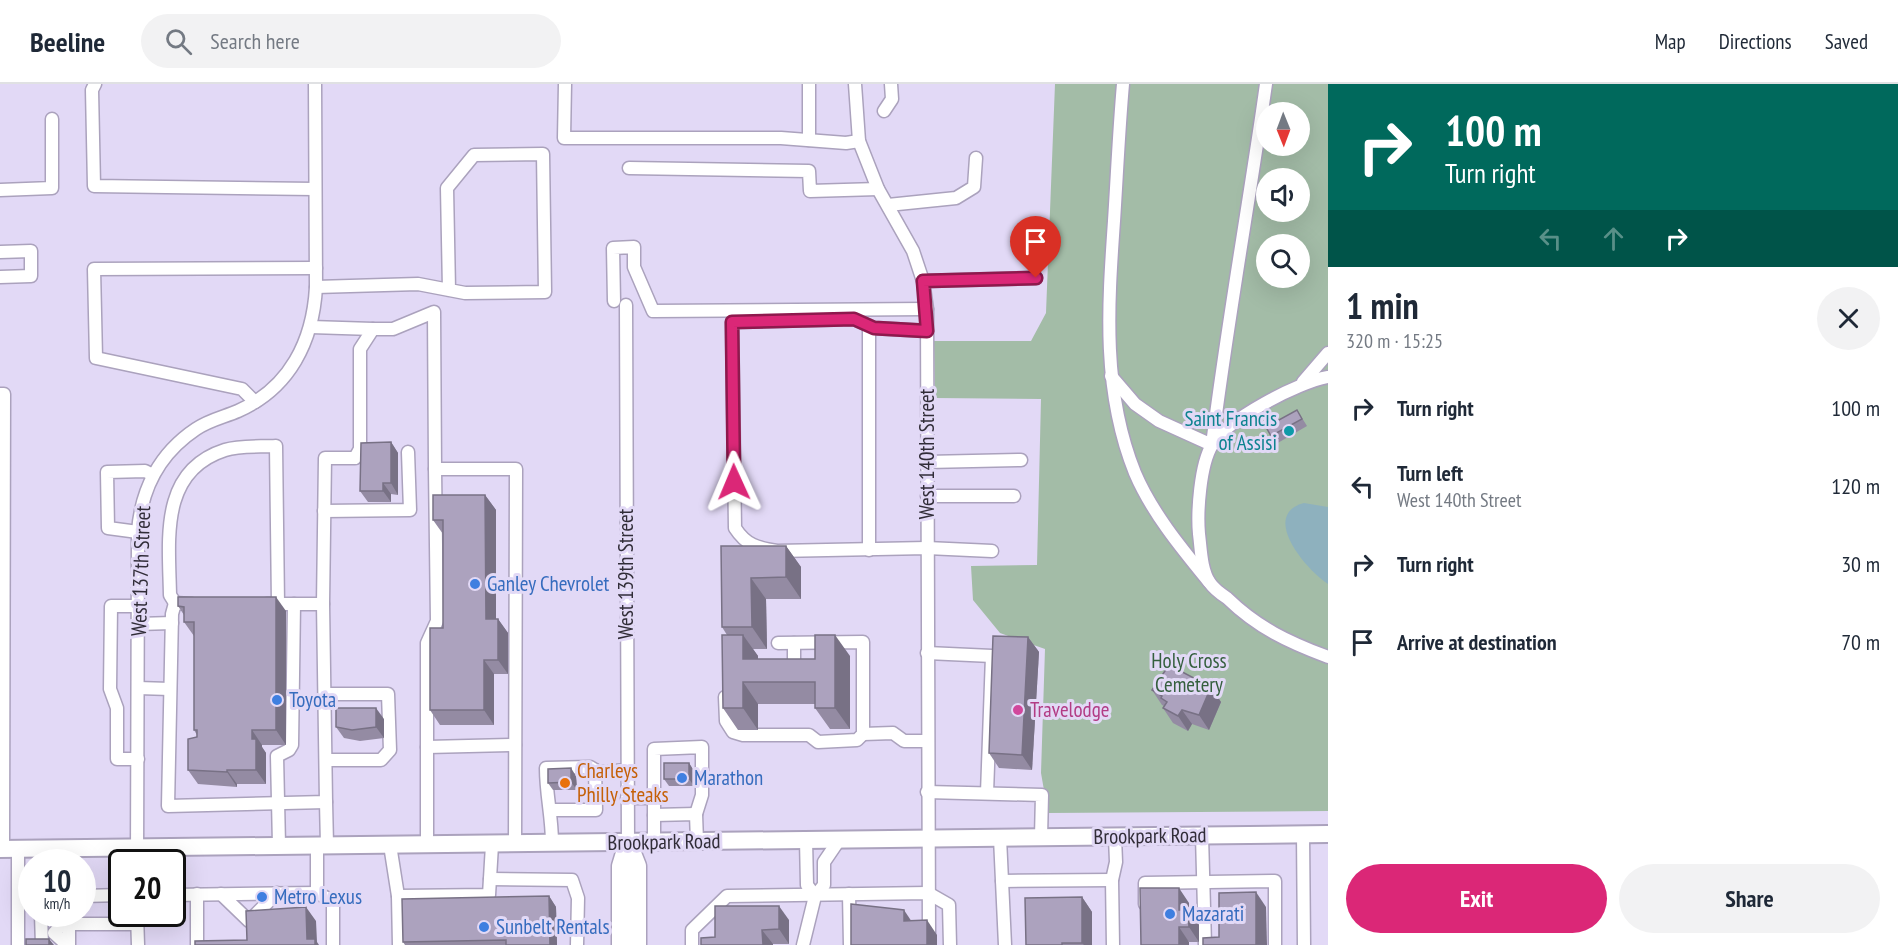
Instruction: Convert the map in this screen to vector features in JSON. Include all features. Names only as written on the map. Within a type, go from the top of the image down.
[{"type":"highway","points":[[621,945],[621,866],[628,843]]},
{"type":"highway","points":[[628,843],[637,866],[637,945]]},
{"type":"main road","name":"Brookpark Road","points":[[186,852],[279,845],[515,845],[1328,834]]},
{"type":"main road","name":"Brookpark Road","points":[[7,849],[108,854]]},
{"type":"street","points":[[95,84],[92,90],[94,186],[315,189]]},
{"type":"street","name":"West 137th Street","points":[[138,849],[138,532],[142,498],[153,475],[182,439],[198,427],[255,402],[290,370],[298,359],[311,327],[316,287],[315,84]]},
{"type":"street","points":[[566,84],[564,138],[809,140],[846,143],[859,141]]},
{"type":"street","points":[[809,84],[809,140]]},
{"type":"street","name":"West 140th Street","points":[[855,84],[859,141],[878,189],[913,251],[923,281],[927,309],[929,935]]},
{"type":"street","points":[[884,111],[892,99],[891,84]]},
{"type":"street","points":[[1124,84],[1107,316],[1116,416],[1136,474],[1171,535],[1209,582],[1245,615],[1284,640],[1328,657]]},
{"type":"street","points":[[1209,582],[1201,556],[1197,519],[1201,484],[1212,445],[1225,342],[1250,199],[1266,84]]},
{"type":"street","points":[[0,190],[52,188],[52,119]]},
{"type":"street","points":[[316,287],[418,284],[449,290],[465,293],[545,291],[543,154],[474,155],[447,188],[449,290]]},
{"type":"street","points":[[888,205],[964,195],[974,187],[976,158]]},
{"type":"street","points":[[629,168],[810,171],[810,191],[878,189]]},
{"type":"street","name":"West 139th Street","points":[[628,843],[620,303],[613,248],[634,247],[634,267],[653,311],[927,309]]},
{"type":"street","points":[[0,252],[31,251],[31,276],[0,277]]},
{"type":"street","points":[[255,402],[242,389],[96,358],[94,269],[316,268]]},
{"type":"street","points":[[923,281],[1036,278]]},
{"type":"street","points":[[311,327],[393,329],[434,312],[436,621],[427,644],[427,845]]},
{"type":"street","points":[[927,331],[869,326],[854,319],[732,322],[735,528],[743,540],[757,548],[777,551],[927,548],[992,550]]},
{"type":"street","points":[[869,326],[869,550]]},
{"type":"street","points":[[317,893],[326,802],[325,458],[355,458],[360,449],[360,349],[373,329]]},
{"type":"street","points":[[1302,383],[1328,353]]},
{"type":"street","points":[[1111,375],[1135,404],[1159,421],[1212,445]]},
{"type":"street","points":[[1212,445],[1234,424],[1274,398],[1302,383],[1328,377]]},
{"type":"street","points":[[0,394],[4,394],[7,849],[18,945]]},
{"type":"street","points":[[278,604],[276,446],[226,449],[208,458],[183,479],[173,504],[169,525],[170,595],[175,603],[172,623],[168,806],[277,805],[283,801],[326,802]]},
{"type":"street","points":[[324,511],[410,510],[408,452]]},
{"type":"street","points":[[927,462],[1021,460]]},
{"type":"street","points":[[435,469],[516,469],[515,845]]},
{"type":"street","points":[[138,532],[108,528],[107,472],[146,471],[153,475]]},
{"type":"street","points":[[927,496],[1014,496]]},
{"type":"street","points":[[175,603],[210,604]]},
{"type":"street","points":[[255,604],[324,604]]},
{"type":"street","points":[[279,845],[278,749],[289,750],[292,745],[294,604]]},
{"type":"street","points":[[138,606],[111,606],[110,689],[117,708],[117,759],[138,759]]},
{"type":"street","points":[[138,624],[172,623]]},
{"type":"street","points":[[778,643],[863,642],[863,734]]},
{"type":"street","points":[[794,643],[794,680]]},
{"type":"street","points":[[927,653],[992,656],[987,793]]},
{"type":"street","points":[[725,687],[726,721],[733,732],[743,735],[809,735],[818,742],[857,740],[863,734],[893,733],[904,741],[927,741]]},
{"type":"street","points":[[138,688],[170,689]]},
{"type":"street","points":[[325,694],[388,694],[390,750],[381,760],[326,760]]},
{"type":"street","points":[[427,747],[515,745]]},
{"type":"street","points":[[654,843],[654,749],[702,747],[702,795],[696,814],[697,842]]},
{"type":"street","points":[[552,843],[552,810],[547,804],[546,768],[590,767],[595,770],[627,770]]},
{"type":"street","points":[[552,810],[596,810],[595,770]]},
{"type":"street","points":[[927,792],[1041,795],[1041,837]]},
{"type":"street","points":[[627,798],[654,798]]},
{"type":"street","points":[[654,815],[696,814]]},
{"type":"street","points":[[1303,834],[1304,945]]},
{"type":"street","points":[[1202,836],[1205,945]]},
{"type":"street","points":[[1113,945],[1112,880],[1116,862],[1116,837]]},
{"type":"street","points":[[1000,838],[1005,945]]},
{"type":"street","points":[[806,840],[807,885],[815,896]]},
{"type":"street","points":[[803,945],[815,896],[824,885],[824,862],[839,840]]},
{"type":"street","points":[[390,845],[398,896],[399,945]]},
{"type":"street","points":[[398,896],[489,895],[492,845]]},
{"type":"street","points":[[490,879],[572,880],[578,898],[577,945]]},
{"type":"street","points":[[1002,881],[1112,880]]},
{"type":"street","points":[[1145,914],[1145,883],[1203,880],[1275,881],[1275,945]]},
{"type":"street","points":[[221,894],[249,927],[277,893]]},
{"type":"street","points":[[186,894],[317,893],[333,901],[333,945]]},
{"type":"street","points":[[692,945],[692,930],[728,896],[928,893],[950,905],[950,945]]},
{"type":"street","points":[[197,894],[197,945]]},
{"type":"street","points":[[849,894],[850,945]]},
{"type":"street","points":[[716,907],[716,926]]},
{"type":"street","points":[[46,937],[59,927]]},
{"type":"street","points":[[46,937],[68,945],[69,927]]},
{"type":"street","points":[[137,927],[138,945]]},
{"type":"green space","name":"Holy Cross Cemetery","points":[[1055,84],[1328,84],[1328,811],[1048,813],[1041,773],[1045,649],[1000,633],[973,600],[971,566],[1037,565],[1041,399],[935,398],[934,341],[1031,341],[1046,313]]},
{"type":"water","points":[[1304,503],[1328,507],[1328,584],[1299,556],[1286,530],[1286,519],[1291,509]]},
{"type":"building","points":[[1297,410],[1302,419],[1271,436],[1266,427]]},
{"type":"building","points":[[391,442],[391,483],[383,483],[383,491],[360,491],[361,443]]},
{"type":"building","name":"Ganley Chevrolet","points":[[433,495],[485,495],[486,619],[498,619],[498,660],[484,660],[484,710],[430,710],[430,628],[443,628],[443,520],[433,520]]},
{"type":"building","points":[[721,546],[786,546],[786,577],[751,578],[752,627],[722,627]]},
{"type":"building","points":[[178,597],[276,597],[276,730],[252,730],[252,739],[256,739],[256,770],[227,770],[227,772],[188,770],[188,739],[197,737],[197,730],[194,730],[194,622],[184,622],[184,607],[178,606]]},
{"type":"building","points":[[722,635],[743,635],[743,659],[815,659],[815,635],[835,635],[835,708],[815,708],[815,682],[743,682],[743,708],[723,708]]},
{"type":"building","points":[[993,636],[1028,637],[1022,755],[989,753]]},
{"type":"building","points":[[1169,665],[1211,687],[1199,715],[1182,710],[1178,716],[1163,708],[1167,702],[1152,690]]},
{"type":"building","points":[[336,708],[376,708],[376,727],[352,730],[336,727]]},
{"type":"building","points":[[664,763],[689,763],[689,779],[664,779]]},
{"type":"building","points":[[571,768],[571,782],[548,783],[548,769]]},
{"type":"building","points":[[1140,888],[1179,888],[1179,910],[1188,910],[1189,927],[1179,927],[1179,945],[1141,945]]},
{"type":"building","points":[[1256,892],[1256,945],[1203,945],[1203,938],[1219,937],[1219,893]]},
{"type":"building","name":"Sunbelt Rentals","points":[[549,896],[550,945],[506,945],[506,940],[403,942],[402,899]]},
{"type":"building","points":[[1082,897],[1082,943],[1026,945],[1025,898]]},
{"type":"building","points":[[851,904],[904,910],[904,921],[927,920],[927,945],[851,945]]},
{"type":"building","points":[[715,906],[779,906],[779,929],[762,930],[763,945],[701,945],[701,938],[715,937]]},
{"type":"building","points":[[306,907],[307,939],[315,939],[315,945],[195,945],[195,941],[247,940],[246,911]]},
{"type":"building","points":[[26,939],[49,939],[49,945],[26,945]]},
{"type":"place","name":"Saint Francis of Assisi","points":[[1289,431]]},
{"type":"place","name":"Ganley Chevrolet","points":[[475,584]]},
{"type":"place","name":"Toyota","points":[[277,700]]},
{"type":"place","name":"Travelodge","points":[[1018,710]]},
{"type":"place","name":"Marathon","points":[[682,778]]},
{"type":"place","name":"Charleys Philly Steaks","points":[[565,783]]},
{"type":"place","name":"Metro Lexus","points":[[262,897]]},
{"type":"place","name":"Mazarati","points":[[1170,914]]},
{"type":"place","name":"Sunbelt Rentals","points":[[484,927]]},
{"type":"route","points":[[734,482],[732,322],[774,319],[854,319],[874,328],[927,331],[923,281],[1036,278]]}]
